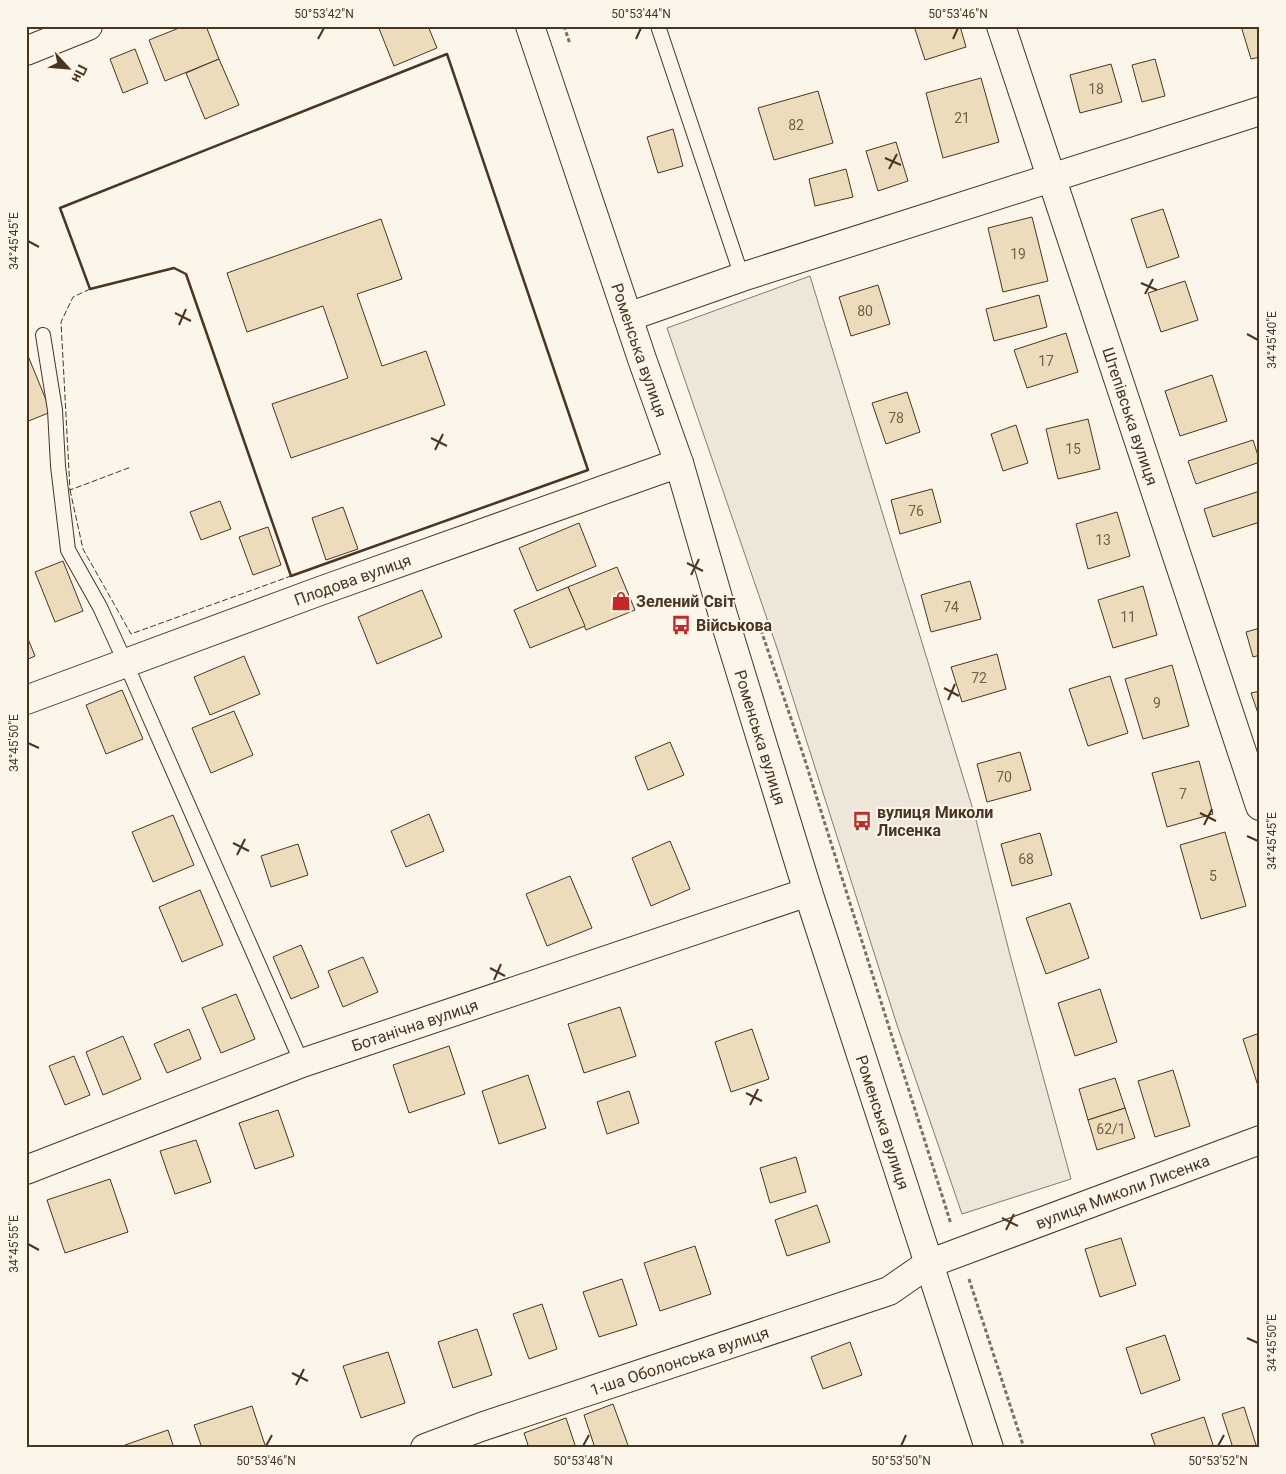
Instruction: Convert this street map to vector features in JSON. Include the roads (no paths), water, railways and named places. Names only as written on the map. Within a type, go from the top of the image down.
[{"type":"street","points":[[26,51],[88,26]]},
{"type":"street","name":"Роменська вулиця","points":[[530,26],[679,463],[723,615],[808,892],[989,1448]]},
{"type":"street","name":"Штепівська вулиця","points":[[1001,26],[1260,806]]},
{"type":"street","points":[[628,317],[742,277],[1260,111]]},
{"type":"street","name":"Плодова вулиця","points":[[26,700],[320,591],[679,463]]},
{"type":"street","name":"Ботанічна вулиця","points":[[26,1170],[302,1063],[808,892]]},
{"type":"street","name":"вулиця Миколи Лисенка","points":[[928,1264],[1260,1140]]},
{"type":"street","name":"1-ша Оболонська вулиця","points":[[425,1448],[485,1437],[889,1291],[928,1264]]},
{"type":"lane","points":[[658,26],[742,277]]},
{"type":"lane","points":[[43,335],[55,410],[58,466],[68,550],[100,607],[302,1063]]},
{"type":"place","name":"Зелений Світ","points":[[621,601]]},
{"type":"place","name":"Військова","points":[[681,625]]},
{"type":"place","name":"вулиця Миколи Лисенка","points":[[862,821]]}]
